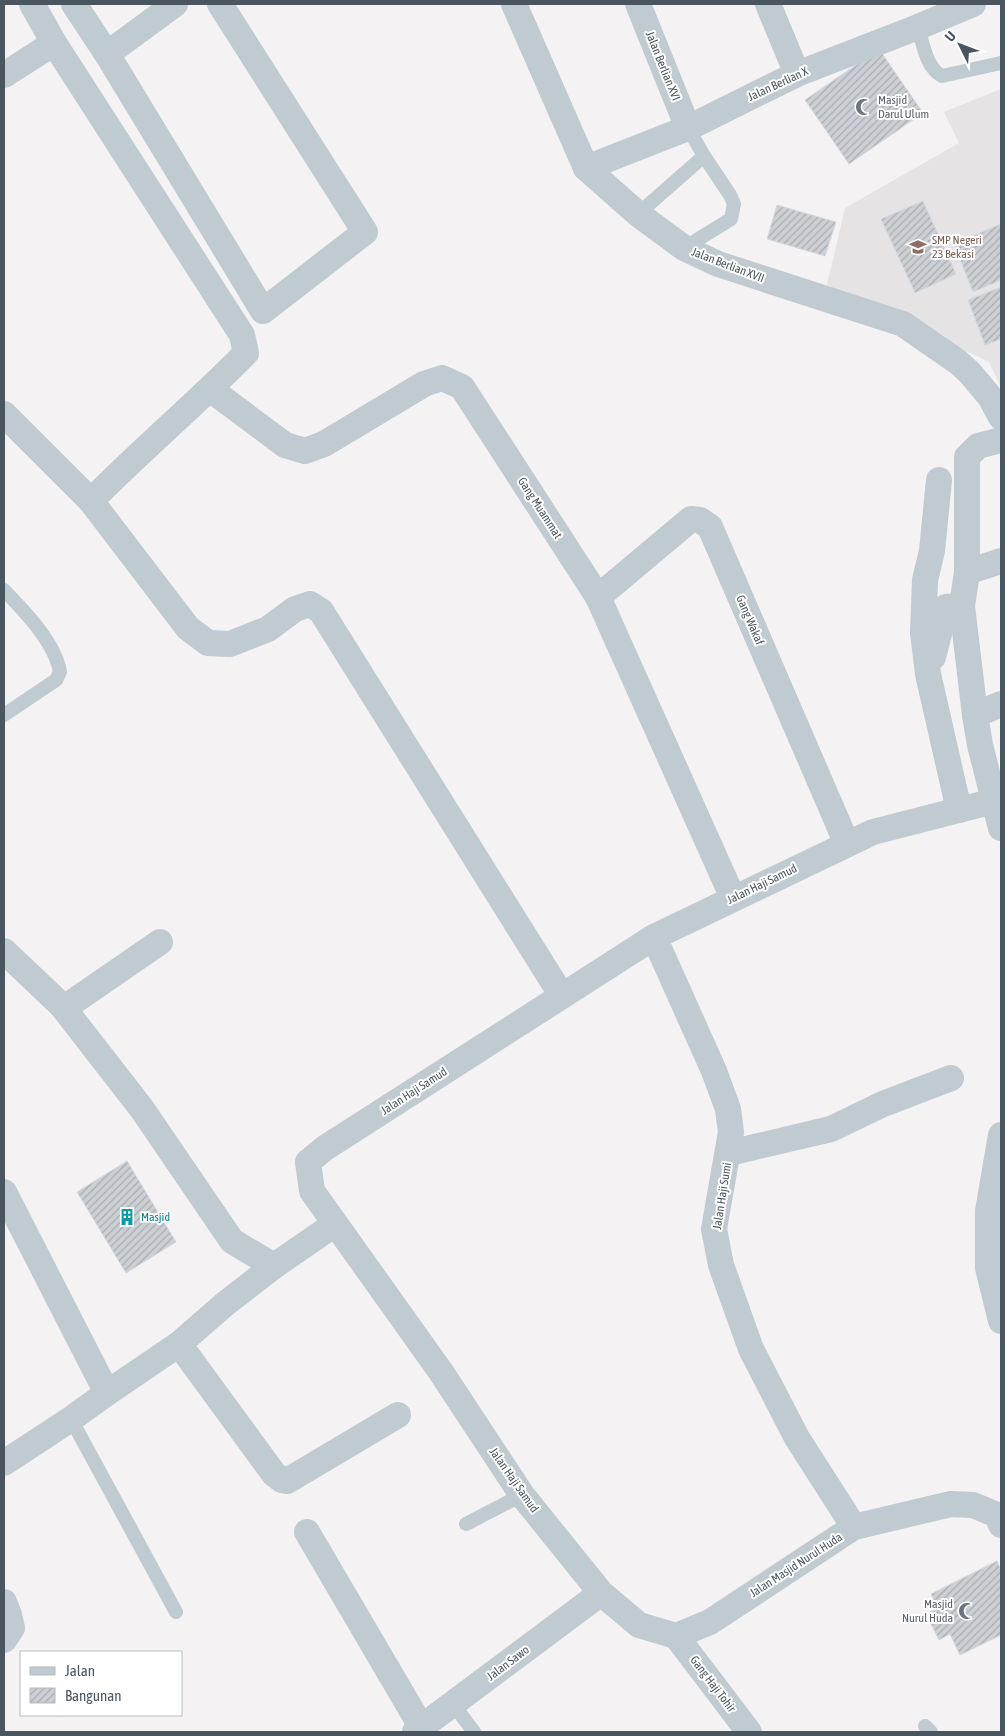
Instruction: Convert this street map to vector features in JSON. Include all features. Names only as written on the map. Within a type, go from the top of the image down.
[{"type":"street","points":[[32,4],[54,43],[242,335],[246,354],[91,501]]},
{"type":"street","points":[[74,4],[107,54],[263,311],[365,232],[220,4]]},
{"type":"street","points":[[107,54],[175,4]]},
{"type":"street","name":"Jalan Berlian XVII","points":[[514,4],[586,168],[638,214],[684,248],[718,264],[903,324],[958,362],[970,373],[990,397],[1001,417]]},
{"type":"street","name":"Jalan Berlian XVI","points":[[638,4],[688,128]]},
{"type":"street","points":[[768,4],[797,74]]},
{"type":"street","name":"Jalan Berlian X","points":[[586,168],[688,128],[797,74],[973,4]]},
{"type":"street","points":[[4,75],[54,43]]},
{"type":"street","name":"Gang Muammat","points":[[210,389],[284,445],[305,451],[324,444],[424,384],[442,378],[462,387],[598,597],[734,898]]},
{"type":"street","points":[[4,414],[91,501],[188,628],[208,643],[230,644],[268,629],[296,609],[310,604],[322,611],[562,996]]},
{"type":"street","points":[[999,820],[980,745],[962,606],[967,572],[967,457],[978,446],[1001,440]]},
{"type":"street","points":[[939,480],[932,551],[925,580],[923,633],[928,674],[959,810]]},
{"type":"street","name":"Gang Wakaf","points":[[598,597],[691,519],[700,520],[710,527],[846,844]]},
{"type":"street","points":[[967,572],[1001,561]]},
{"type":"street","points":[[928,674],[946,607],[962,606]]},
{"type":"street","points":[[975,715],[1001,704]]},
{"type":"street","name":"Jalan Haji Samud","points":[[601,1593],[522,1495],[441,1372],[335,1224],[312,1190],[308,1162],[324,1148],[654,937],[873,832],[959,810],[999,820]]},
{"type":"street","name":"Jalan Haji Sumi","points":[[654,937],[714,1071],[728,1109],[731,1132],[729,1153],[714,1229],[721,1265],[751,1349],[797,1438],[854,1527]]},
{"type":"street","points":[[62,1006],[70,1004],[160,942]]},
{"type":"street","points":[[4,951],[62,1006],[142,1109],[232,1241],[274,1266]]},
{"type":"street","points":[[729,1153],[831,1130],[883,1104],[951,1078]]},
{"type":"street","points":[[1001,1135],[988,1268],[1001,1321]]},
{"type":"street","points":[[4,1192],[107,1393]]},
{"type":"street","points":[[4,1463],[71,1420],[179,1344],[225,1304],[274,1266],[335,1224]]},
{"type":"street","points":[[179,1344],[274,1474],[282,1480],[287,1481],[398,1415]]},
{"type":"street","name":"Jalan Masjid Nurul Huda","points":[[676,1636],[710,1622],[854,1527],[951,1504],[972,1505],[997,1515],[1001,1525]]},
{"type":"street","points":[[307,1532],[418,1730]]},
{"type":"street","points":[[601,1593],[638,1625],[676,1636]]},
{"type":"street","name":"Jalan Sawo","points":[[418,1730],[601,1593]]},
{"type":"street","points":[[4,1602],[12,1628],[4,1640]]},
{"type":"street","name":"Gang Haji Tohir","points":[[676,1636],[750,1732]]},
{"type":"lane","points":[[918,27],[931,67],[942,76],[1001,63]]},
{"type":"lane","points":[[684,248],[731,218],[734,204],[688,128]]},
{"type":"lane","points":[[638,214],[704,156]]},
{"type":"lane","points":[[4,590],[42,633],[57,661],[60,672],[56,680],[4,715]]},
{"type":"lane","points":[[71,1420],[176,1612]]},
{"type":"lane","points":[[466,1524],[522,1495]]},
{"type":"lane","points":[[453,1704],[474,1732]]},
{"type":"shaded area","name":"SMP Negeri 23 Bekasi","points":[[1001,89],[1001,387],[989,362],[827,285],[845,208],[959,143],[944,112]]},
{"type":"building","name":"Masjid Darul Ulum","points":[[879,49],[923,113],[849,164],[805,100]]},
{"type":"building","points":[[923,201],[956,274],[915,293],[881,219]]},
{"type":"building","points":[[777,205],[836,222],[825,256],[767,239]]},
{"type":"building","points":[[1001,224],[1001,280],[973,292],[954,244]]},
{"type":"building","points":[[1001,287],[1001,339],[985,345],[968,300]]},
{"type":"building","name":"Masjid","points":[[127,1161],[176,1242],[126,1273],[77,1192]]},
{"type":"building","name":"Masjid Nurul Huda","points":[[997,1561],[1001,1570],[1001,1635],[960,1655],[950,1634],[939,1640],[926,1614],[938,1608],[931,1594]]},
{"type":"place","name":"Masjid Darul Ulum","points":[[864,107]]},
{"type":"place","name":"SMP Negeri 23 Bekasi","points":[[918,247]]},
{"type":"place","name":"Masjid","points":[[127,1217]]},
{"type":"place","name":"Masjid Nurul Huda","points":[[967,1611]]}]
